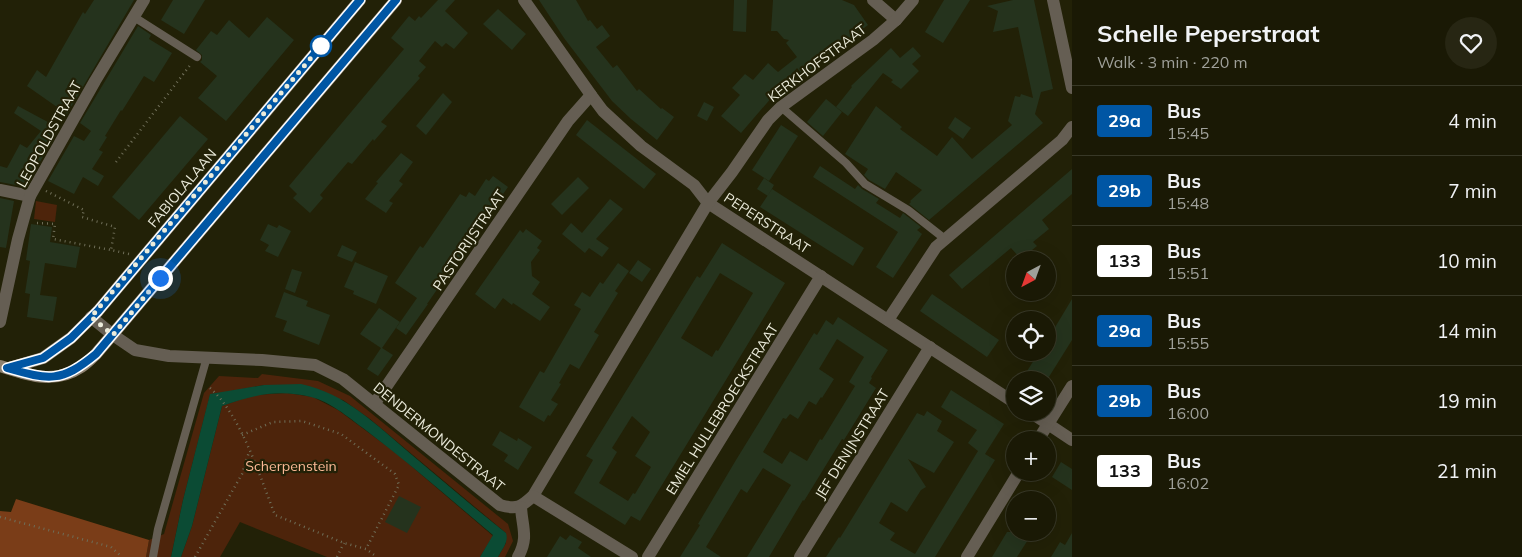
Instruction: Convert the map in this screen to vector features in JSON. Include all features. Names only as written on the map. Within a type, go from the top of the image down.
[{"type":"main road","name":"FABIOLALAAN","points":[[4,368],[43,358],[71,338],[143,258],[360,0]]},
{"type":"main road","name":"FABIOLALAAN","points":[[4,368],[39,377],[62,376],[80,368],[96,354],[396,0]]},
{"type":"street","name":"LEOPOLDSTRAAT","points":[[0,322],[18,239],[33,190],[144,0]]},
{"type":"street","name":"PEPERSTRAAT","points":[[524,0],[603,111],[641,146],[694,185],[708,202],[1006,397]]},
{"type":"street","points":[[873,0],[896,20]]},
{"type":"street","name":"KERKHOFSTRAAT","points":[[708,202],[732,172],[768,120],[781,107],[873,40],[896,20],[913,0]]},
{"type":"street","points":[[1055,2],[1072,88]]},
{"type":"street","name":"PASTORIJSTRAAT","points":[[375,403],[568,121],[591,95]]},
{"type":"street","points":[[888,320],[936,247],[1062,140],[1072,127]]},
{"type":"street","points":[[0,190],[33,190]]},
{"type":"street","points":[[518,557],[525,534],[521,507],[533,496],[708,202]]},
{"type":"street","name":"EMIEL HULLEBROECKSTRAAT","points":[[648,557],[820,276]]},
{"type":"street","name":"DENDERMONDESTRAAT","points":[[91,317],[135,350],[169,356],[262,360],[315,365],[343,379],[375,403],[492,500],[509,508],[521,507]]},
{"type":"street","name":"JEF DENIJNSTRAAT","points":[[800,557],[930,348]]},
{"type":"street","points":[[1044,431],[1072,386]]},
{"type":"street","points":[[1044,421],[1072,440]]},
{"type":"street","points":[[967,557],[1013,481]]},
{"type":"street","points":[[533,496],[632,557]]},
{"type":"lane","points":[[134,16],[197,57]]},
{"type":"lane","points":[[781,107],[846,162],[865,184],[908,210],[945,239]]},
{"type":"lane","points":[[153,557],[158,529],[207,357]]},
{"type":"path","points":[[116,162],[197,57]]},
{"type":"path","points":[[33,190],[84,210],[82,217],[115,227],[112,250]]},
{"type":"path","points":[[23,221],[55,224],[53,239],[143,258]]},
{"type":"path","points":[[211,389],[228,409],[242,435],[275,515],[366,549],[376,557]]},
{"type":"path","points":[[242,435],[273,422],[302,421],[341,434],[395,474],[399,485],[366,549]]},
{"type":"path","points":[[196,557],[242,474],[250,451]]},
{"type":"path","points":[[0,517],[111,548],[122,557]]},
{"type":"path","points":[[337,557],[344,542]]},
{"type":"green space","points":[[36,201],[57,205],[55,222],[34,219]]},
{"type":"green space","points":[[262,374],[318,381],[350,396],[508,524],[513,541],[505,557],[498,557],[506,543],[506,533],[370,419],[343,400],[264,385],[210,395],[183,500],[171,557],[146,557],[149,540],[164,534],[204,393],[219,376],[258,378]]},
{"type":"green space","name":"Scherpenstein","points":[[287,393],[313,397],[338,410],[396,453],[493,536],[480,557],[327,557],[240,522],[220,557],[181,557],[192,526],[222,406],[253,395]]},
{"type":"shaded area","points":[[301,384],[317,388],[332,395],[374,422],[506,533],[506,542],[498,557],[480,557],[493,535],[413,467],[351,419],[318,399],[288,393],[277,393],[255,396],[222,406],[192,526],[181,557],[171,557],[183,500],[210,394],[264,385]]},
{"type":"shaded area","points":[[16,499],[149,540],[146,557],[0,557],[0,511],[11,512]]},
{"type":"building","points":[[94,0],[134,0],[67,114],[27,86],[37,70],[46,77],[83,12],[85,14]]},
{"type":"building","points":[[173,0],[205,0],[184,34],[161,20]]},
{"type":"building","points":[[438,0],[455,0],[445,11],[468,33],[454,49],[446,43],[442,47],[435,41],[419,61],[426,67],[418,76],[420,78],[381,122],[387,126],[352,164],[348,162],[320,195],[323,198],[310,213],[293,198],[297,194],[289,186],[404,49],[391,38],[409,16],[415,21],[419,16],[421,18]]},
{"type":"building","points":[[539,0],[576,0],[588,21],[590,20],[597,29],[602,25],[610,36],[596,47],[613,68],[617,65],[637,91],[639,89],[661,109],[674,117],[657,140],[612,101],[564,38]]},
{"type":"building","points":[[734,0],[747,0],[746,32],[733,31]]},
{"type":"building","points":[[773,0],[842,0],[854,5],[868,25],[803,75],[797,68],[741,133],[721,116],[740,95],[732,88],[745,74],[753,80],[768,63],[778,72],[797,57],[786,43],[789,40],[784,39],[777,31],[771,31]]},
{"type":"building","points":[[944,0],[970,0],[943,43],[925,32]]},
{"type":"building","points":[[1013,0],[1034,0],[1053,89],[1041,92],[1035,114],[1043,123],[929,220],[909,204],[922,190],[896,172],[885,189],[864,175],[868,169],[845,154],[876,106],[902,127],[900,129],[937,156],[952,137],[972,159],[1012,125],[1008,121],[1015,96],[1020,97],[1021,94],[1033,98],[1018,27],[993,32],[998,11],[987,6]]},
{"type":"building","points":[[498,9],[526,34],[512,50],[483,24]]},
{"type":"building","points":[[267,17],[294,40],[226,121],[198,98],[217,76],[200,62],[202,55],[196,50],[211,31],[217,35],[229,20],[249,38]]},
{"type":"building","points":[[138,26],[151,35],[149,39],[172,53],[154,82],[144,76],[105,136],[107,137],[99,150],[103,152],[92,169],[104,176],[98,186],[83,177],[74,194],[48,181],[74,136],[84,141],[91,131],[80,123]]},
{"type":"building","points":[[913,47],[921,56],[912,64],[919,71],[901,89],[883,73],[848,116],[836,107],[851,86],[891,48],[900,58]]},
{"type":"building","points":[[443,93],[452,102],[426,135],[416,126]]},
{"type":"building","points":[[826,99],[842,112],[823,136],[807,122]]},
{"type":"building","points":[[704,102],[714,107],[707,121],[697,116]]},
{"type":"building","points":[[18,106],[59,128],[26,187],[0,182],[0,166],[7,168],[20,144],[27,148],[41,131],[14,113]]},
{"type":"building","points":[[180,116],[208,139],[139,220],[112,197]]},
{"type":"building","points":[[955,117],[971,128],[963,139],[948,128]]},
{"type":"building","points":[[587,120],[656,174],[644,189],[576,135]]},
{"type":"building","points":[[781,125],[798,136],[769,181],[752,170]]},
{"type":"building","points":[[401,153],[413,162],[399,181],[403,184],[389,201],[393,203],[386,213],[365,199],[378,183],[376,182]]},
{"type":"building","points":[[820,166],[855,189],[858,185],[879,199],[876,203],[900,218],[903,213],[921,227],[917,230],[922,234],[893,278],[876,267],[898,232],[813,177]]},
{"type":"building","points":[[1072,169],[1072,194],[1042,220],[1049,229],[1033,242],[1037,246],[1031,251],[1014,251],[1011,248],[962,289],[949,275]]},
{"type":"building","points":[[493,176],[508,187],[406,335],[396,328],[417,298],[395,283],[420,246],[423,248],[460,194],[466,197],[469,192],[475,196],[486,179],[489,181]]},
{"type":"building","points":[[578,177],[589,188],[562,215],[551,204]]},
{"type":"building","points":[[764,178],[774,185],[768,196],[757,189]]},
{"type":"building","points":[[772,189],[864,248],[853,266],[760,207]]},
{"type":"building","points":[[0,198],[14,201],[6,248],[0,247]]},
{"type":"building","points":[[610,199],[623,209],[596,239],[609,248],[602,257],[589,248],[585,253],[562,234],[571,223],[582,233]]},
{"type":"building","points":[[31,224],[52,227],[50,242],[80,247],[76,268],[45,263],[40,295],[57,297],[53,321],[27,317],[30,294],[25,293],[30,261],[26,260]]},
{"type":"building","points":[[268,224],[277,228],[279,225],[291,231],[278,257],[265,251],[269,245],[260,240]]},
{"type":"building","points":[[526,229],[542,241],[537,248],[540,250],[531,262],[532,276],[540,282],[532,294],[550,307],[540,321],[503,298],[495,309],[475,294],[520,230],[523,233]]},
{"type":"building","points":[[722,243],[785,283],[640,521],[631,516],[625,525],[574,493],[593,460],[586,456],[697,276],[700,278]],"holes":[[[720,273],[753,293],[718,351],[716,350],[712,357],[681,338]],[[632,416],[650,432],[635,456],[651,467],[635,494],[633,493],[628,501],[599,483],[617,452],[612,448]]]},
{"type":"building","points":[[342,245],[357,252],[352,262],[337,256]]},
{"type":"building","points":[[638,260],[651,269],[642,282],[629,273]]},
{"type":"building","points":[[355,262],[388,276],[376,304],[353,294],[354,291],[344,287]]},
{"type":"building","points":[[618,263],[629,271],[615,291],[618,293],[594,332],[599,335],[579,369],[570,364],[559,383],[561,384],[551,400],[558,404],[544,422],[519,407],[540,371],[544,373],[581,309],[574,305],[582,292],[590,297],[600,282],[603,284]]},
{"type":"building","points":[[292,269],[302,272],[295,293],[285,289]]},
{"type":"building","points":[[284,292],[308,301],[306,306],[330,315],[319,345],[283,331],[287,321],[275,317]]},
{"type":"building","points":[[932,294],[999,340],[987,357],[920,311]]},
{"type":"building","points":[[1072,299],[1072,340],[1053,371],[1027,371],[1033,361],[1056,361],[1056,326]]},
{"type":"building","points":[[379,308],[400,322],[382,348],[393,355],[378,376],[367,369],[381,348],[360,334]]},
{"type":"building","points":[[838,317],[888,350],[869,383],[876,388],[844,440],[842,439],[803,500],[769,557],[747,557],[791,485],[763,468],[747,493],[741,489],[706,547],[721,557],[680,557],[736,460],[814,333],[817,335],[826,320],[833,325]],"holes":[[[837,339],[864,357],[849,382],[855,386],[807,461],[790,451],[782,464],[763,452],[783,418],[786,419],[790,414],[798,419],[809,401],[816,405],[822,398],[834,379],[819,369]]]},
{"type":"building","points":[[951,390],[1004,424],[985,454],[995,460],[935,557],[826,557],[840,538],[917,413],[924,416],[927,411],[942,421],[937,431],[954,442],[934,473],[908,459],[926,487],[921,490],[907,512],[891,502],[879,523],[895,533],[890,540],[915,554],[978,451],[968,443],[977,430],[941,407]]},
{"type":"building","points":[[500,431],[517,441],[518,438],[532,447],[518,470],[504,461],[508,455],[492,445]]},
{"type":"building","points":[[1061,462],[1072,469],[1072,490],[1056,480],[1056,470]]},
{"type":"building","points":[[399,496],[421,507],[407,533],[385,522]]},
{"type":"building","points":[[1072,533],[1072,557],[1051,557],[1060,542],[1065,545]]},
{"type":"building","points":[[1006,534],[1006,541],[1027,541],[1017,557],[992,557]]},
{"type":"building","points":[[570,535],[582,542],[578,548],[591,557],[547,557],[560,536],[566,540]]},
{"type":"bus line","name":"29a","points":[[360,0],[98,311],[71,338],[43,358],[7,368],[39,377],[62,376],[80,368],[96,354],[396,0]]},
{"type":"route","points":[[160,278],[113,335],[91,317],[327,39],[321,46]]}]
